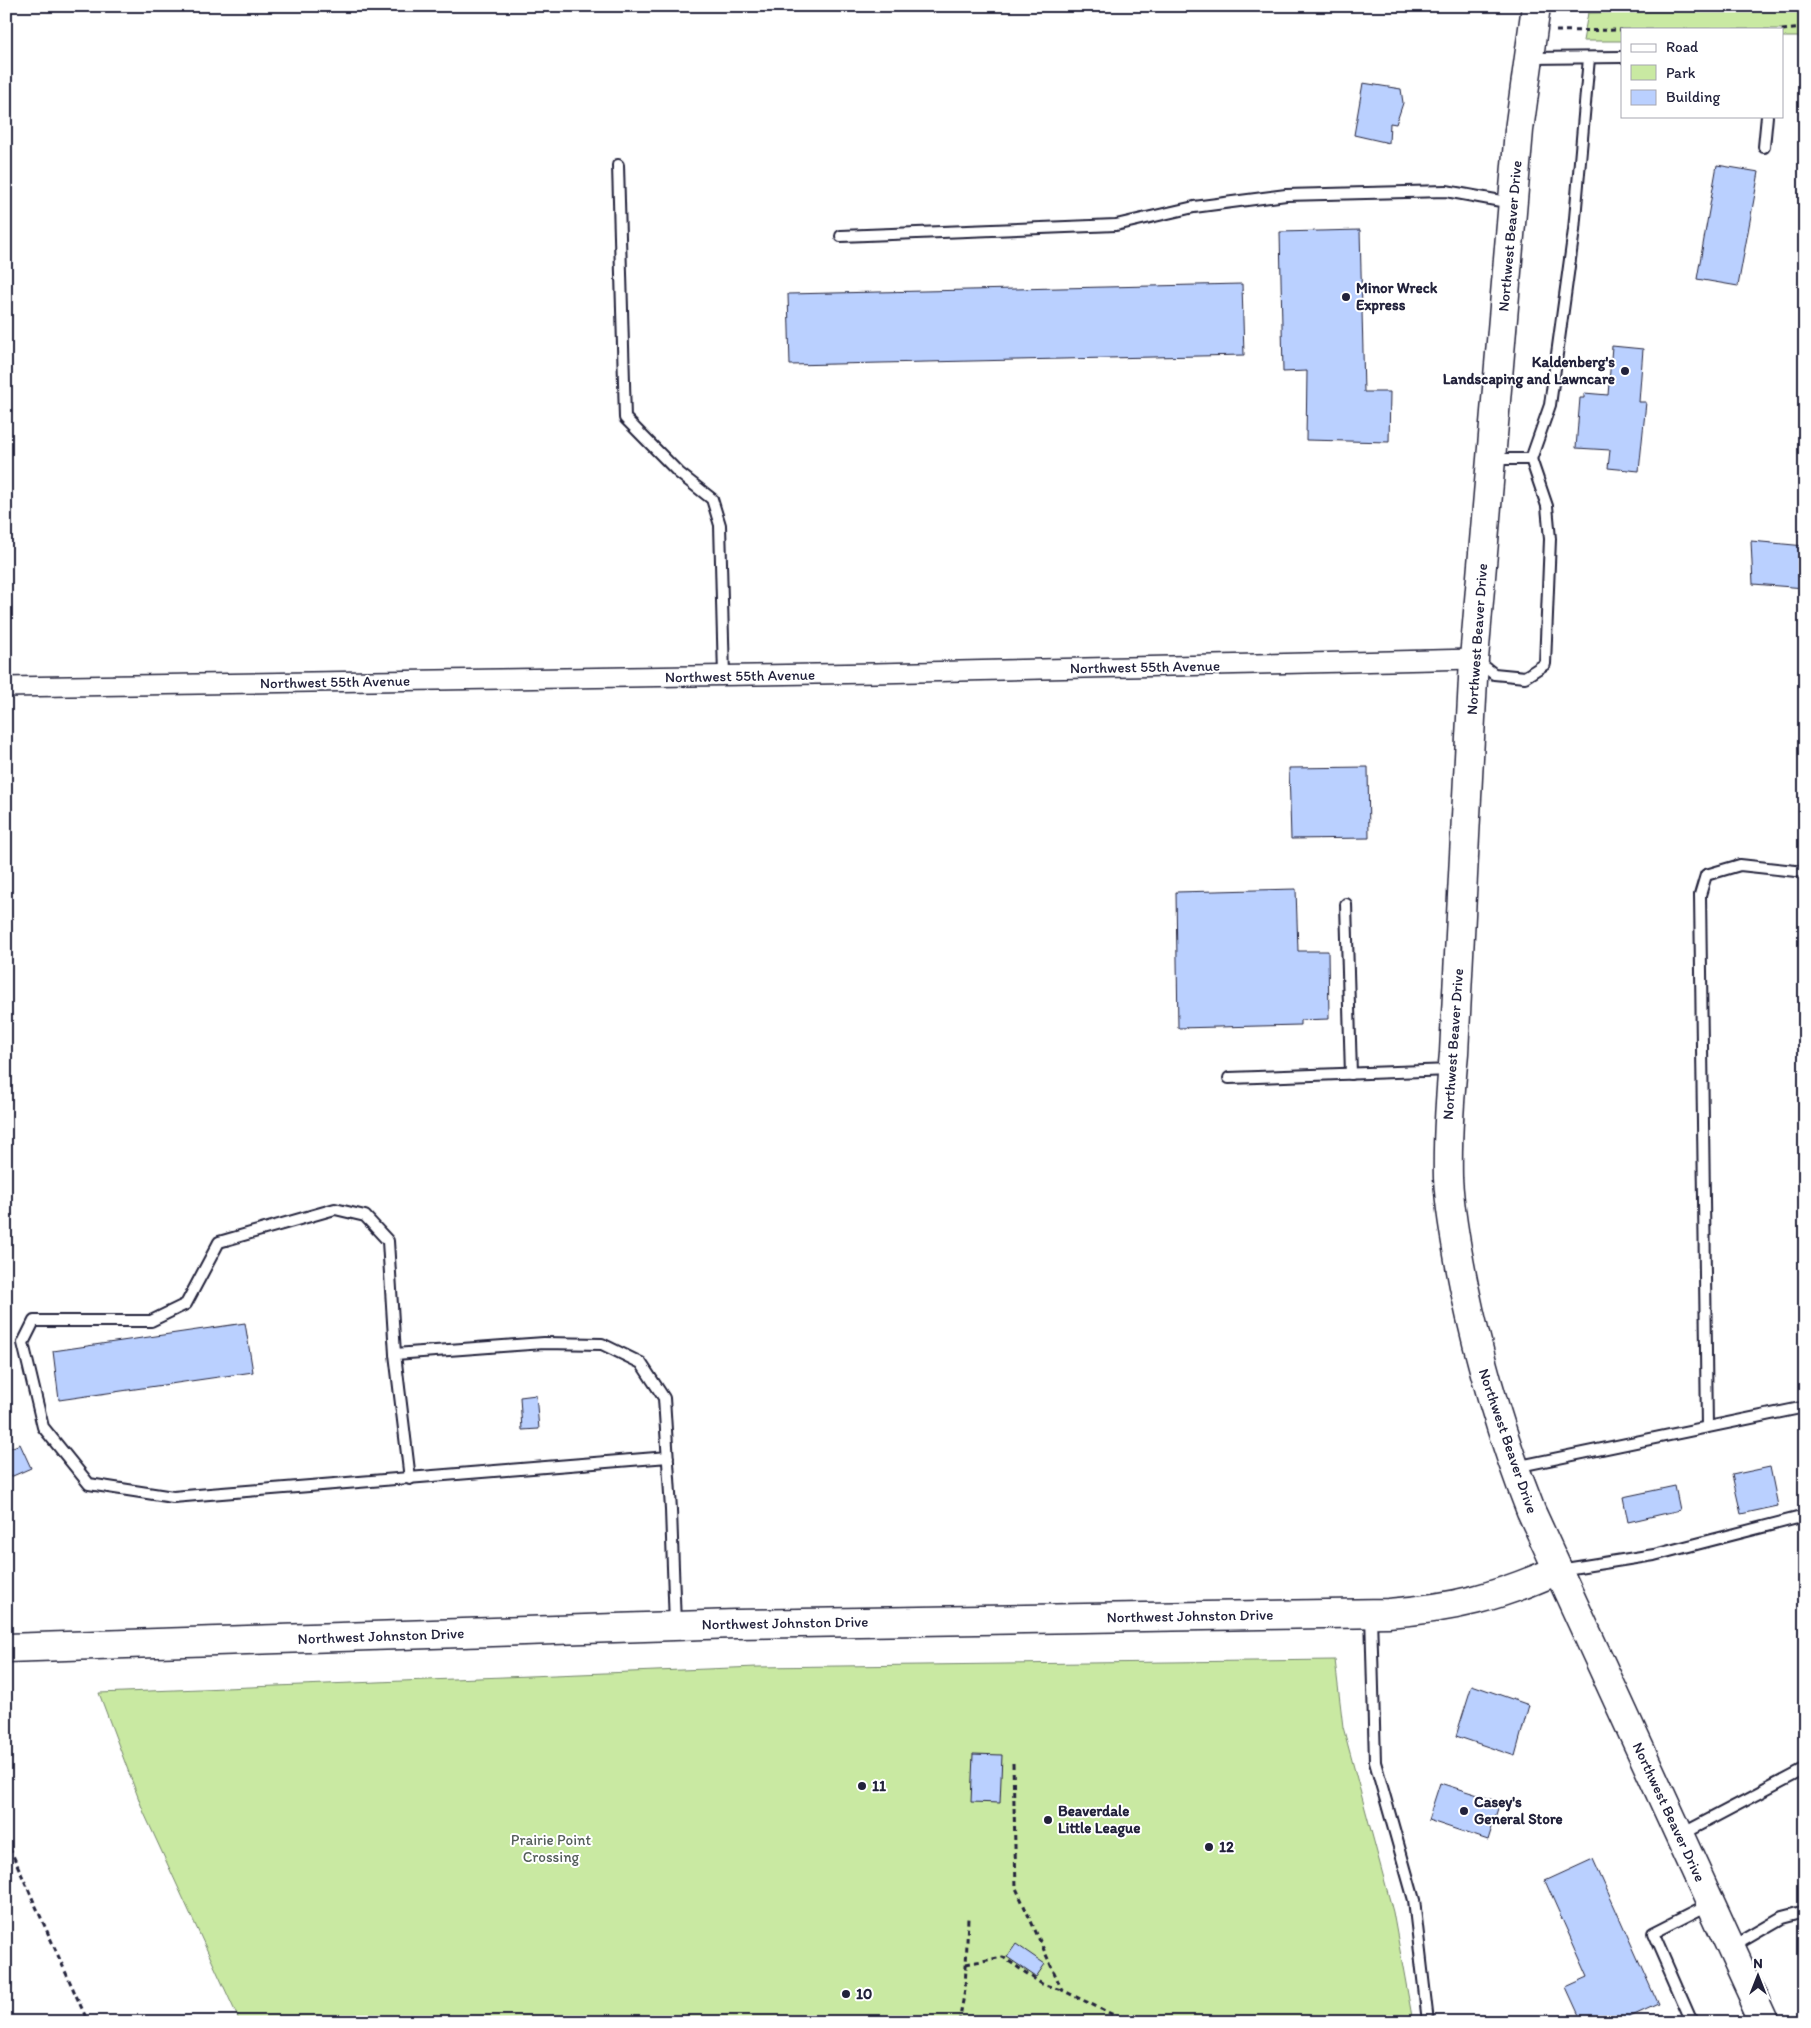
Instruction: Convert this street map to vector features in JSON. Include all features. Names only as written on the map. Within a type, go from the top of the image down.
[{"type":"main road","name":"Northwest Beaver Drive","points":[[1535,18],[1513,203],[1474,659],[1448,1116],[1448,1180],[1456,1246],[1478,1355],[1514,1468],[1558,1570],[1765,2022]]},
{"type":"main road","name":"Northwest Johnston Drive","points":[[6,1648],[676,1626],[1371,1613],[1433,1609],[1475,1601],[1516,1588],[1558,1570]]},
{"type":"street","name":"Northwest 55th Avenue","points":[[6,687],[724,676],[1474,659]]},
{"type":"lane","points":[[1529,58],[1621,57]]},
{"type":"lane","points":[[1474,659],[1494,674],[1525,677],[1545,664],[1550,539],[1547,506],[1531,459],[1550,405],[1574,230],[1590,58]]},
{"type":"lane","points":[[1764,148],[1767,118]]},
{"type":"lane","points":[[618,165],[625,418],[679,473],[712,499],[720,525],[724,676]]},
{"type":"lane","points":[[841,236],[1116,225],[1194,207],[1286,195],[1446,191],[1513,203]]},
{"type":"lane","points":[[1491,458],[1531,459]]},
{"type":"lane","points":[[1707,1427],[1700,895],[1706,874],[1740,865],[1805,872]]},
{"type":"lane","points":[[1346,904],[1351,1074]]},
{"type":"lane","points":[[1229,1078],[1452,1070]]},
{"type":"lane","points":[[410,1479],[395,1354],[388,1240],[365,1216],[335,1209],[219,1242],[186,1304],[151,1321],[34,1321],[23,1343],[43,1427],[89,1484],[173,1497],[410,1479],[668,1457]]},
{"type":"lane","points":[[395,1354],[544,1343],[602,1344],[641,1364],[664,1398],[676,1626]]},
{"type":"lane","points":[[1514,1468],[1805,1407]]},
{"type":"lane","points":[[1558,1570],[1654,1555],[1805,1516]]},
{"type":"lane","points":[[1371,1613],[1376,1762],[1414,1900],[1428,2022]]},
{"type":"lane","points":[[1680,1836],[1805,1769]]},
{"type":"lane","points":[[1692,2022],[1653,1933],[1711,1904]]},
{"type":"lane","points":[[1731,1948],[1782,1918],[1805,1912]]},
{"type":"path","points":[[1535,18],[1621,30]]},
{"type":"path","points":[[1784,30],[1805,28]]},
{"type":"path","points":[[1013,1763],[1013,1844],[1016,1888],[1062,1990]]},
{"type":"path","points":[[6,1840],[88,2022]]},
{"type":"path","points":[[959,2022],[965,1990],[968,1918]]},
{"type":"path","points":[[966,1964],[1003,1957],[1042,1984],[1062,1990],[1128,2022]]},
{"type":"green space","points":[[1760,6],[1805,6],[1805,37],[1784,37],[1784,28],[1621,28],[1621,41],[1583,41],[1588,13],[1759,9]]},
{"type":"green space","name":"Prairie Point Crossing","points":[[1335,1660],[1343,1727],[1393,1912],[1413,2022],[240,2022],[144,1813],[99,1693],[757,1667]]},
{"type":"building","points":[[1363,83],[1401,89],[1403,103],[1396,124],[1390,123],[1389,143],[1354,135]]},
{"type":"building","points":[[1717,165],[1759,172],[1738,286],[1697,279]]},
{"type":"building","points":[[1360,230],[1364,392],[1390,392],[1389,442],[1306,440],[1307,371],[1283,372],[1280,232]]},
{"type":"building","points":[[1242,284],[1244,355],[790,365],[788,294]]},
{"type":"building","points":[[1612,346],[1643,349],[1639,402],[1646,402],[1639,471],[1608,468],[1610,450],[1576,448],[1580,398],[1584,398],[1584,393],[1608,395]]},
{"type":"building","points":[[1751,541],[1805,546],[1805,588],[1753,584]]},
{"type":"building","points":[[1368,767],[1369,838],[1291,839],[1289,768]]},
{"type":"building","points":[[1296,889],[1298,951],[1328,951],[1329,1019],[1300,1020],[1300,1025],[1178,1028],[1176,892]]},
{"type":"building","points":[[245,1323],[253,1372],[59,1400],[53,1351]]},
{"type":"building","points":[[536,1395],[539,1429],[522,1430],[520,1397]]},
{"type":"building","points":[[20,1444],[31,1468],[6,1479],[6,1450]]},
{"type":"building","points":[[1770,1467],[1778,1506],[1741,1514],[1732,1475]]},
{"type":"building","points":[[1675,1486],[1680,1510],[1628,1522],[1623,1497]]},
{"type":"building","name":"Casey's General Store","points":[[1472,1685],[1529,1705],[1515,1756],[1456,1736]]},
{"type":"building","points":[[973,1754],[1002,1755],[1000,1803],[971,1802]]},
{"type":"building","name":"Casey's General Store","points":[[1440,1783],[1500,1802],[1488,1840],[1428,1820]]},
{"type":"building","points":[[1593,1859],[1658,2004],[1619,2022],[1582,2022],[1566,1987],[1588,1977],[1545,1881]]},
{"type":"building","points":[[1016,1944],[1045,1964],[1036,1977],[1007,1957]]},
{"type":"place","name":"Minor Wreck Express","points":[[1346,297]]},
{"type":"place","name":"Kaldenberg's Landscaping and Lawncare","points":[[1625,371]]},
{"type":"place","name":"11","points":[[862,1786]]},
{"type":"place","name":"Casey's General Store","points":[[1464,1811]]},
{"type":"place","name":"Beaverdale Little League","points":[[1048,1820]]},
{"type":"place","name":"12","points":[[1209,1847]]},
{"type":"place","name":"10","points":[[846,1994]]}]
